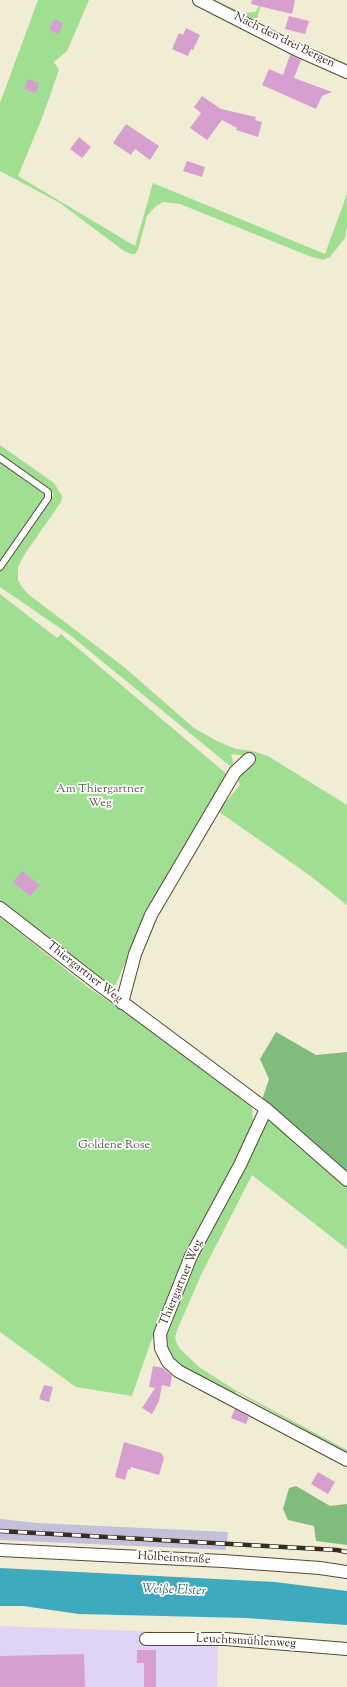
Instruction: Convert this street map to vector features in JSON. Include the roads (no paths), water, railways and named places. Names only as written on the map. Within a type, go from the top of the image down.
[{"type":"street","name":"Nach den drei Bergen","points":[[199,0],[295,49],[347,72]]},
{"type":"street","points":[[122,1003],[135,954],[151,915],[235,772],[250,759]]},
{"type":"street","name":"Thiergartner Weg","points":[[0,908],[122,1003],[266,1109],[347,1180]]},
{"type":"street","name":"Thiergartner Weg","points":[[266,1109],[240,1165],[191,1256],[160,1334],[161,1348],[168,1362],[178,1371],[347,1460]]},
{"type":"street","name":"Holbeinstraße","points":[[0,1550],[222,1561],[320,1568],[347,1572]]},
{"type":"street","name":"Leuchtsmühlenweg","points":[[146,1639],[225,1640],[347,1649]]},
{"type":"lane","points":[[0,458],[48,492],[48,498],[0,567]]},
{"type":"water","name":"Weiße Elster","points":[[0,1568],[275,1582],[347,1591],[347,1625],[246,1618],[79,1614],[23,1606],[0,1606]]},
{"type":"railway","points":[[0,1531],[337,1550],[347,1552]]},
{"type":"park label","name":"Am Thiergartner Weg","points":[[100,797]]},
{"type":"park label","name":"Goldene Rose","points":[[114,1146]]}]
